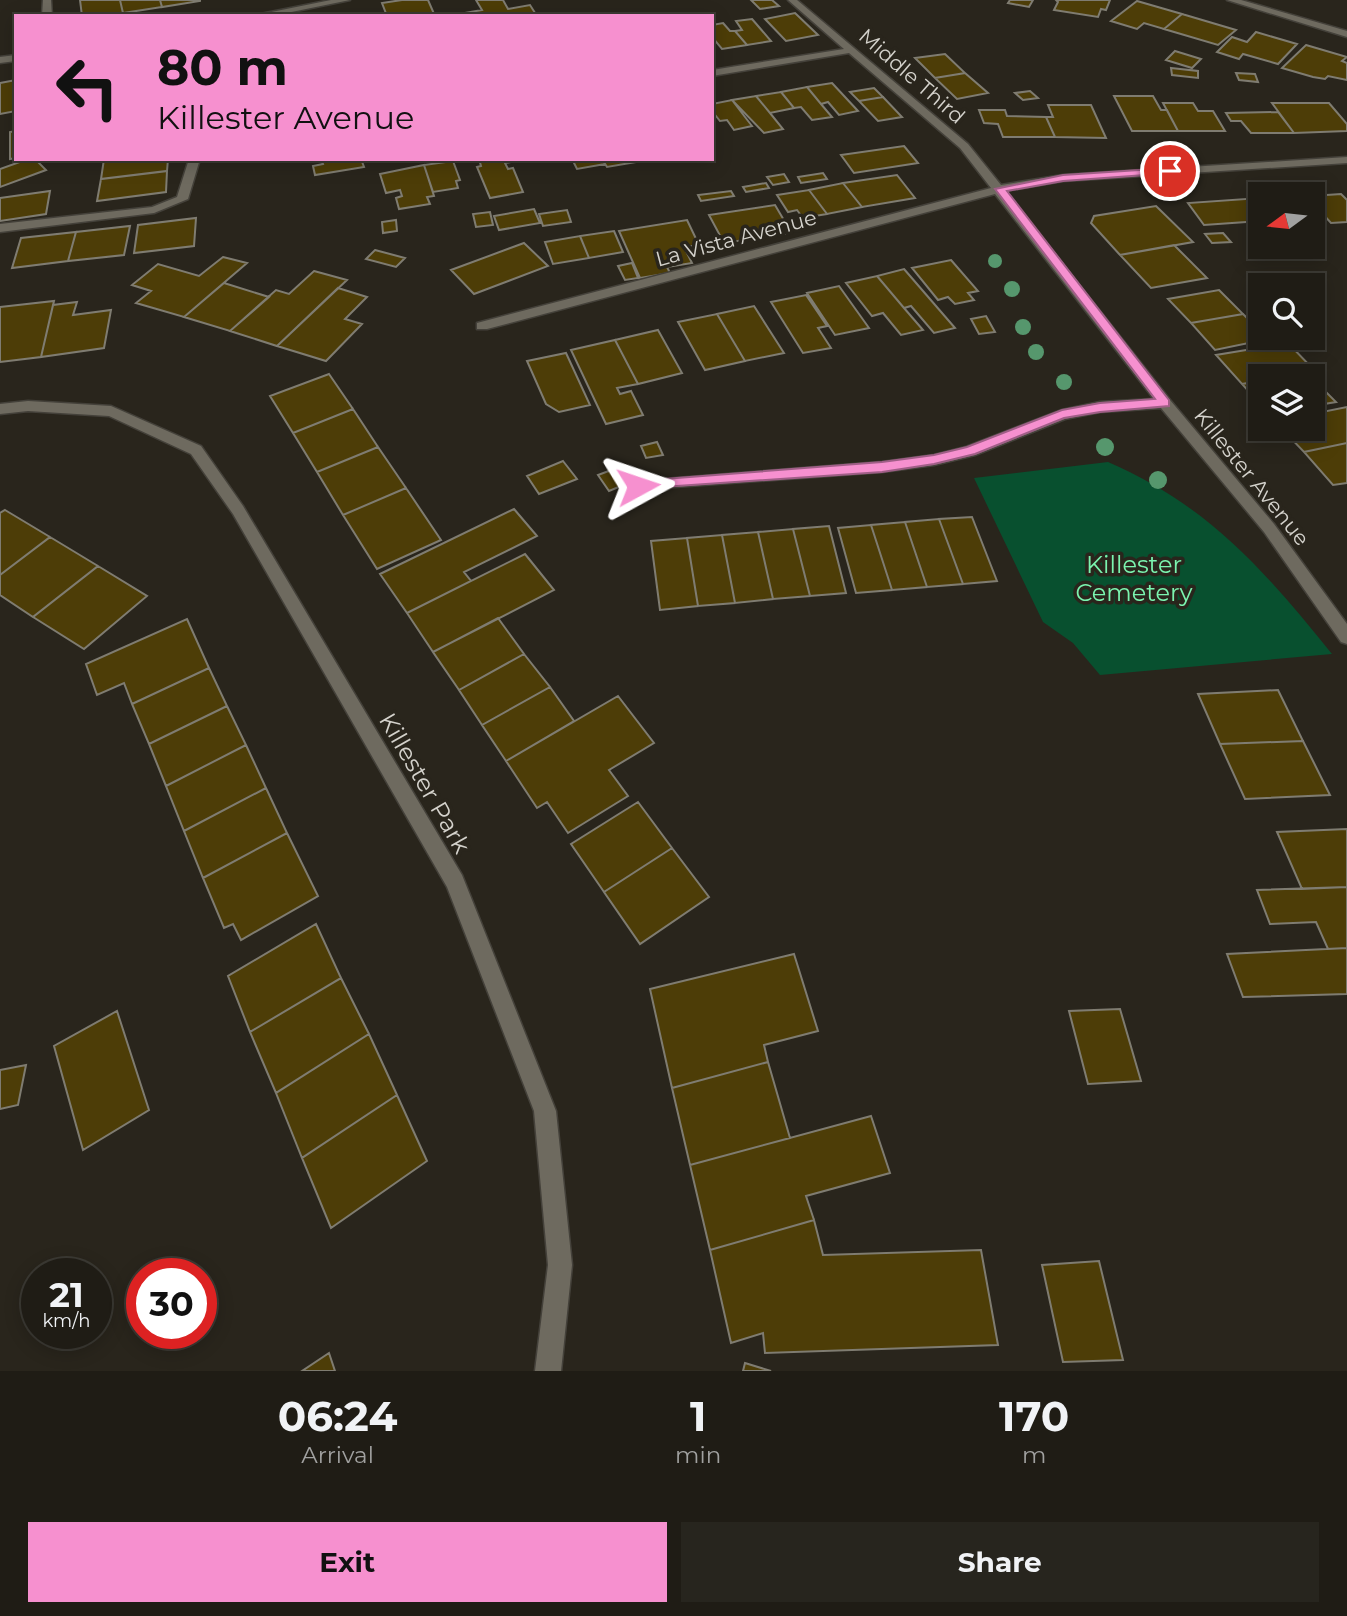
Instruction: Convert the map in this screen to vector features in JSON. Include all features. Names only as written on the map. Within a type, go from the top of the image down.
[{"type":"street","points":[[269,14],[346,0]]},
{"type":"street","name":"Middle Third","points":[[792,0],[964,146],[1000,189]]},
{"type":"street","points":[[1231,0],[1347,34]]},
{"type":"street","points":[[714,73],[853,50]]},
{"type":"street","points":[[1000,189],[1063,178],[1347,160]]},
{"type":"street","points":[[0,229],[155,210],[182,199],[194,161]]},
{"type":"street","name":"La Vista Avenue","points":[[482,326],[1000,189]]},
{"type":"street","name":"Killester Avenue","points":[[1000,189],[1165,403],[1269,528],[1347,637]]},
{"type":"street","points":[[638,486],[882,467],[934,460],[970,451],[1062,415],[1100,407],[1165,403]]},
{"type":"street","name":"Killester Park","points":[[0,410],[28,405],[111,411],[196,450],[238,510],[455,882],[545,1111],[560,1265],[548,1371]]},
{"type":"green space","name":"Killester Cemetery","points":[[1108,462],[1176,498],[1232,543],[1283,595],[1332,654],[1100,675],[1073,643],[1043,622],[974,478]]},
{"type":"building","points":[[80,0],[120,0],[123,13],[109,14],[82,14]]},
{"type":"building","points":[[120,0],[160,0],[162,7],[123,13]]},
{"type":"building","points":[[160,0],[200,0],[200,1],[162,7]]},
{"type":"building","points":[[428,0],[434,14],[386,14],[382,3]]},
{"type":"building","points":[[476,0],[503,0],[508,9],[530,5],[536,14],[459,14],[482,10]]},
{"type":"building","points":[[751,0],[772,0],[779,6],[760,9]]},
{"type":"building","points":[[1010,0],[1033,0],[1029,7],[1008,3]]},
{"type":"building","points":[[1056,0],[1110,0],[1106,10],[1101,9],[1098,17],[1054,10],[1058,2]]},
{"type":"building","points":[[1137,1],[1182,14],[1164,29],[1144,23],[1137,29],[1111,21]]},
{"type":"building","points":[[795,13],[818,35],[786,41],[765,19]]},
{"type":"building","points":[[1182,14],[1236,30],[1218,45],[1164,29]]},
{"type":"building","points":[[752,19],[771,41],[747,45],[735,31],[742,30],[736,21]]},
{"type":"building","points":[[723,23],[730,31],[735,31],[747,45],[722,49],[714,39],[714,25]]},
{"type":"building","points":[[1256,32],[1297,44],[1278,64],[1243,54],[1239,59],[1217,52],[1232,37],[1247,42]]},
{"type":"building","points":[[1306,45],[1347,57],[1342,61],[1347,63],[1347,80],[1328,76],[1325,79],[1313,77],[1282,68]]},
{"type":"building","points":[[1175,51],[1201,59],[1192,68],[1166,60]]},
{"type":"building","points":[[945,54],[965,73],[935,78],[915,58]]},
{"type":"building","points":[[1171,68],[1198,71],[1198,78],[1172,75]]},
{"type":"building","points":[[965,73],[988,93],[957,99],[935,78]]},
{"type":"building","points":[[1236,73],[1255,74],[1258,82],[1239,80]]},
{"type":"building","points":[[14,80],[14,111],[0,114],[0,83]]},
{"type":"building","points":[[832,83],[858,111],[839,115],[828,102],[821,104],[807,87]]},
{"type":"building","points":[[807,87],[832,117],[812,120],[801,107],[794,108],[781,92]]},
{"type":"building","points":[[874,88],[883,97],[859,101],[850,92]]},
{"type":"building","points":[[1030,91],[1038,98],[1023,100],[1015,93]]},
{"type":"building","points":[[781,92],[794,108],[770,113],[756,96]]},
{"type":"building","points":[[756,96],[783,129],[764,133],[732,100]]},
{"type":"building","points":[[1114,96],[1153,96],[1161,110],[1167,110],[1178,131],[1132,131]]},
{"type":"building","points":[[883,97],[902,117],[878,121],[859,101]]},
{"type":"building","points":[[732,100],[752,126],[734,130],[727,120],[720,121],[714,114],[714,104]]},
{"type":"building","points":[[1163,103],[1193,103],[1198,111],[1213,111],[1225,131],[1178,131]]},
{"type":"building","points":[[1272,103],[1329,103],[1347,124],[1347,131],[1294,133]]},
{"type":"building","points":[[1048,105],[1091,105],[1106,138],[1055,137],[1046,117],[1053,117]]},
{"type":"building","points":[[979,110],[1005,110],[1007,116],[1046,117],[1055,137],[1003,137],[998,124],[984,123]]},
{"type":"building","points":[[1278,112],[1294,133],[1251,133],[1241,121],[1231,121],[1226,113]]},
{"type":"building","points":[[14,131],[14,158],[10,159],[10,132]]},
{"type":"building","points":[[904,146],[918,163],[854,173],[841,155]]},
{"type":"building","points":[[22,161],[37,161],[46,170],[0,187],[0,169]]},
{"type":"building","points":[[104,161],[168,161],[167,171],[101,179]]},
{"type":"building","points":[[322,161],[362,161],[364,167],[315,175],[313,166],[323,164]]},
{"type":"building","points":[[453,161],[460,180],[456,181],[458,188],[433,192],[424,165]]},
{"type":"building","points":[[480,161],[510,161],[505,163],[508,169],[513,168],[523,192],[490,198],[477,167],[481,166]]},
{"type":"building","points":[[573,161],[603,161],[605,164],[577,169]]},
{"type":"building","points":[[603,161],[636,162],[607,167]]},
{"type":"building","points":[[424,165],[434,196],[427,197],[430,204],[399,209],[396,198],[402,196],[400,190],[386,193],[380,174]]},
{"type":"building","points":[[167,171],[166,192],[97,201],[101,179]]},
{"type":"building","points":[[823,173],[827,179],[801,183],[798,177]]},
{"type":"building","points":[[784,174],[789,182],[773,185],[767,177]]},
{"type":"building","points":[[897,175],[915,198],[862,207],[843,183]]},
{"type":"building","points":[[766,183],[769,188],[746,192],[743,187]]},
{"type":"building","points":[[843,183],[862,207],[827,214],[809,190]]},
{"type":"building","points":[[809,190],[827,214],[803,218],[797,210],[788,212],[777,195]]},
{"type":"building","points":[[50,191],[46,214],[0,221],[0,198]]},
{"type":"building","points":[[731,191],[734,196],[701,201],[698,195]]},
{"type":"building","points":[[1341,194],[1347,200],[1347,222],[1331,223],[1325,216],[1325,195]]},
{"type":"building","points":[[1248,199],[1248,222],[1204,225],[1188,203]]},
{"type":"building","points":[[775,205],[785,222],[778,223],[784,234],[724,243],[709,215]]},
{"type":"building","points":[[1156,206],[1193,242],[1120,255],[1091,223],[1094,216]]},
{"type":"building","points":[[534,209],[540,223],[499,230],[494,216]]},
{"type":"building","points":[[567,210],[571,222],[543,226],[539,214]]},
{"type":"building","points":[[490,212],[493,225],[476,227],[473,214]]},
{"type":"building","points":[[196,218],[194,246],[134,253],[138,225]]},
{"type":"building","points":[[396,220],[397,231],[383,233],[382,222]]},
{"type":"building","points":[[687,220],[699,245],[684,247],[692,263],[667,267],[670,273],[640,278],[619,231]]},
{"type":"building","points":[[130,226],[124,255],[68,261],[76,232]]},
{"type":"building","points":[[614,231],[623,252],[589,258],[580,236]]},
{"type":"building","points":[[76,232],[68,261],[12,268],[21,238]]},
{"type":"building","points":[[1223,233],[1231,242],[1212,243],[1205,234]]},
{"type":"building","points":[[580,236],[589,258],[553,264],[545,242]]},
{"type":"building","points":[[524,243],[548,266],[474,294],[451,270]]},
{"type":"building","points":[[1174,245],[1207,278],[1151,288],[1120,255]]},
{"type":"building","points":[[375,250],[405,258],[396,267],[366,259]]},
{"type":"building","points":[[223,257],[247,263],[184,317],[136,303],[151,291],[132,285],[158,264],[199,276]]},
{"type":"building","points":[[951,260],[978,291],[968,293],[974,300],[955,304],[948,297],[938,300],[912,268]]},
{"type":"building","points":[[632,263],[638,278],[625,280],[618,266]]},
{"type":"building","points":[[904,269],[955,328],[934,333],[911,306],[904,308],[877,276]]},
{"type":"building","points":[[314,271],[347,280],[277,346],[230,331],[276,290],[289,294]]},
{"type":"building","points":[[877,276],[923,330],[901,335],[883,313],[872,316],[846,283]]},
{"type":"building","points":[[224,283],[269,297],[230,331],[184,317]]},
{"type":"building","points":[[839,286],[869,328],[835,335],[807,293]]},
{"type":"building","points":[[338,288],[367,297],[345,319],[362,324],[326,361],[277,346]]},
{"type":"building","points":[[1219,290],[1243,314],[1191,323],[1168,299]]},
{"type":"building","points":[[806,295],[827,326],[818,328],[831,348],[803,353],[771,302]]},
{"type":"building","points":[[54,301],[41,357],[0,362],[0,307]]},
{"type":"building","points":[[77,302],[73,315],[111,310],[104,348],[41,357],[53,305]]},
{"type":"building","points":[[754,306],[784,353],[745,361],[717,314]]},
{"type":"building","points":[[717,314],[745,361],[705,370],[678,322]]},
{"type":"building","points":[[1243,314],[1248,319],[1248,343],[1215,350],[1191,323]]},
{"type":"building","points":[[986,316],[995,332],[979,334],[971,319]]},
{"type":"building","points":[[658,330],[682,373],[638,384],[615,340]]},
{"type":"building","points":[[615,340],[638,384],[617,388],[620,394],[631,391],[643,415],[606,424],[571,350]]},
{"type":"building","points":[[1248,350],[1295,350],[1308,364],[1248,364],[1248,383],[1242,384],[1216,355]]},
{"type":"building","points":[[566,353],[590,405],[559,412],[546,404],[527,361]]},
{"type":"building","points":[[329,374],[353,409],[293,433],[270,396]]},
{"type":"building","points":[[1325,391],[1336,402],[1325,404]]},
{"type":"building","points":[[1347,407],[1347,443],[1304,452],[1293,441],[1325,441],[1325,411]]},
{"type":"building","points":[[353,409],[378,447],[317,472],[293,433]]},
{"type":"building","points":[[657,442],[663,455],[646,458],[641,446]]},
{"type":"building","points":[[1347,443],[1347,483],[1333,485],[1304,452]]},
{"type":"building","points":[[378,447],[406,488],[343,515],[317,472]]},
{"type":"building","points":[[563,461],[577,479],[539,494],[527,476]]},
{"type":"building","points":[[614,469],[626,484],[609,491],[598,475]]},
{"type":"building","points":[[406,488],[441,540],[377,569],[343,515]]},
{"type":"building","points":[[514,509],[537,536],[464,572],[471,581],[407,613],[380,574]]},
{"type":"building","points":[[5,510],[50,537],[0,575],[0,513]]},
{"type":"building","points":[[972,517],[997,581],[963,584],[939,519]]},
{"type":"building","points":[[939,519],[963,584],[927,587],[905,522]]},
{"type":"building","points":[[905,522],[927,587],[892,590],[871,525]]},
{"type":"building","points":[[871,525],[892,590],[856,593],[838,528]]},
{"type":"building","points":[[829,526],[846,593],[810,596],[793,529]]},
{"type":"building","points":[[793,529],[810,596],[773,599],[758,532]]},
{"type":"building","points":[[758,532],[773,599],[735,603],[722,535]]},
{"type":"building","points":[[722,535],[735,603],[698,606],[687,538]]},
{"type":"building","points":[[50,537],[98,566],[33,617],[0,595],[0,575]]},
{"type":"building","points":[[687,538],[698,606],[660,610],[651,541]]},
{"type":"building","points":[[525,554],[554,590],[433,652],[407,613]]},
{"type":"building","points":[[98,566],[147,596],[84,649],[33,617]]},
{"type":"building","points":[[498,618],[524,654],[459,690],[433,652]]},
{"type":"building","points":[[187,619],[209,668],[132,704],[124,683],[97,695],[86,664]]},
{"type":"building","points":[[524,654],[550,687],[482,725],[459,690]]},
{"type":"building","points":[[209,668],[227,706],[149,744],[132,704]]},
{"type":"building","points":[[550,687],[574,721],[506,761],[482,725]]},
{"type":"building","points":[[1278,690],[1303,741],[1220,744],[1198,694]]},
{"type":"building","points":[[618,696],[654,743],[609,770],[628,796],[568,833],[547,802],[537,808],[506,761]]},
{"type":"building","points":[[227,706],[246,745],[166,786],[149,744]]},
{"type":"building","points":[[1303,741],[1330,795],[1245,799],[1220,744]]},
{"type":"building","points":[[246,745],[266,788],[184,831],[166,786]]},
{"type":"building","points":[[266,788],[287,833],[203,878],[184,831]]},
{"type":"building","points":[[638,802],[672,848],[604,892],[571,844]]},
{"type":"building","points":[[1347,829],[1347,887],[1302,889],[1277,832]]},
{"type":"building","points":[[287,833],[318,896],[241,940],[233,924],[224,928],[203,878]]},
{"type":"building","points":[[672,848],[709,897],[640,944],[604,892]]},
{"type":"building","points":[[1347,887],[1347,948],[1328,949],[1316,922],[1270,924],[1257,890]]},
{"type":"building","points":[[316,924],[341,978],[250,1032],[228,976]]},
{"type":"building","points":[[1347,948],[1347,994],[1243,997],[1227,954]]},
{"type":"building","points":[[794,954],[818,1031],[764,1045],[768,1062],[672,1088],[650,989]]},
{"type":"building","points":[[341,978],[369,1034],[276,1093],[250,1032]]},
{"type":"building","points":[[1120,1009],[1141,1081],[1088,1084],[1069,1011]]},
{"type":"building","points":[[117,1011],[149,1110],[83,1150],[54,1046]]},
{"type":"building","points":[[369,1034],[397,1095],[302,1158],[276,1093]]},
{"type":"building","points":[[768,1062],[790,1138],[690,1165],[672,1088]]},
{"type":"building","points":[[26,1065],[18,1105],[0,1109],[0,1070]]},
{"type":"building","points":[[397,1095],[427,1161],[331,1228],[302,1158]]},
{"type":"building","points":[[871,1116],[890,1173],[806,1196],[814,1220],[710,1250],[690,1165]]},
{"type":"building","points":[[814,1220],[823,1255],[981,1250],[998,1345],[765,1353],[763,1333],[731,1343],[710,1250]]},
{"type":"building","points":[[1099,1261],[1123,1360],[1063,1362],[1042,1265]]},
{"type":"building","points":[[329,1353],[335,1371],[302,1371]]},
{"type":"building","points":[[745,1363],[771,1371],[743,1371]]},
{"type":"route","points":[[638,486],[882,467],[934,460],[970,451],[1062,415],[1100,407],[1165,403],[1000,189],[1063,178],[1170,171]]}]
